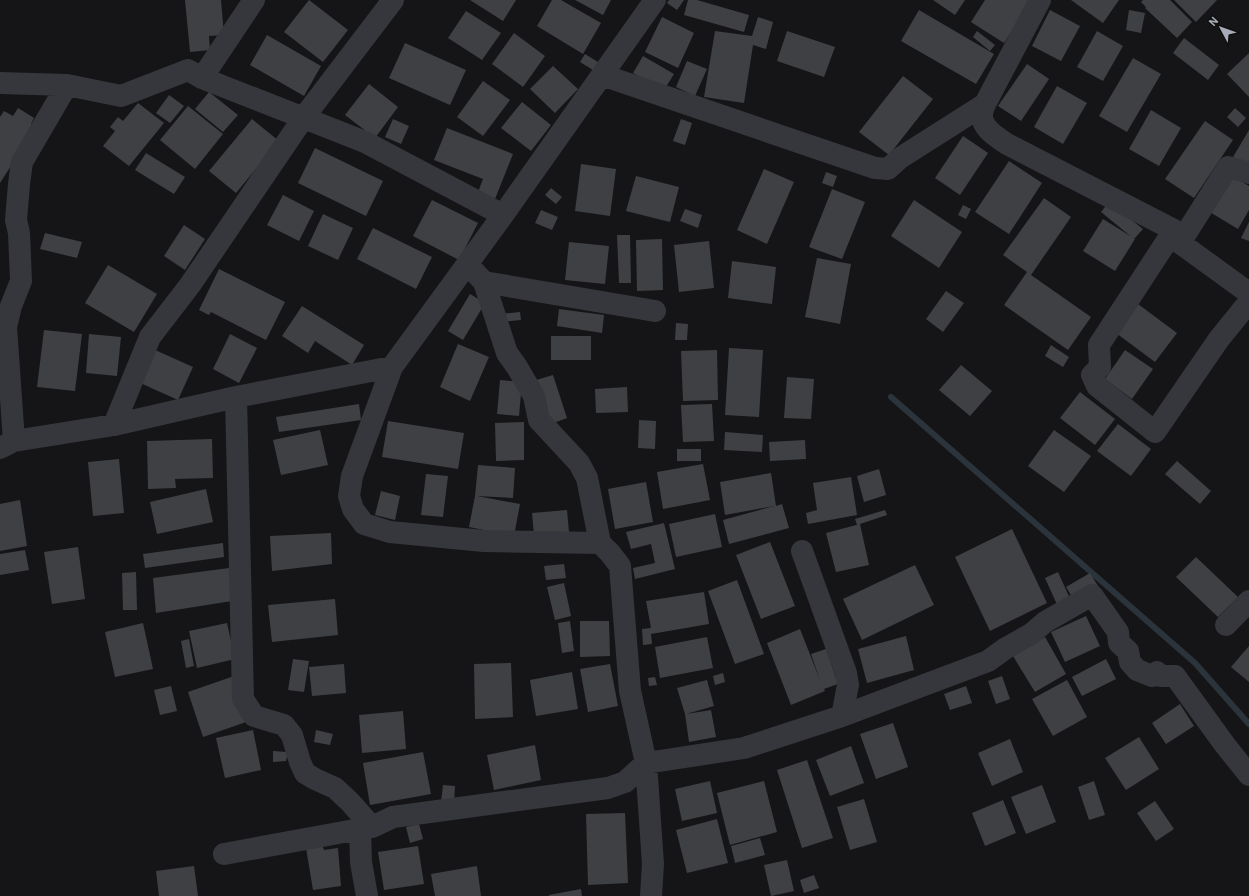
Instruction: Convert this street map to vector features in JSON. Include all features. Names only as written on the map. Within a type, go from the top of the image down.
[{"type":"street","points":[[202,78],[254,0]]},
{"type":"street","points":[[114,424],[150,337],[190,285],[304,117],[393,0]]},
{"type":"street","points":[[600,543],[484,541],[390,532],[364,524],[353,509],[349,496],[352,476],[392,367],[503,215],[655,0]]},
{"type":"street","points":[[1040,0],[985,104],[982,115],[985,125],[993,134],[1006,144],[1177,236],[1249,293]]},
{"type":"street","points":[[0,83],[67,85],[121,96],[188,70],[202,78],[365,142],[503,215]]},
{"type":"street","points":[[602,75],[875,168],[888,169],[900,158],[985,104]]},
{"type":"street","points":[[67,85],[22,162],[16,220],[19,233],[21,282],[11,306],[6,327],[7,445],[114,424],[236,397],[392,367]]},
{"type":"street","points":[[1249,173],[1228,167],[1099,345],[1100,367],[1092,375],[1097,386],[1155,432],[1218,339],[1249,302]]},
{"type":"street","points":[[467,264],[484,282],[507,352],[534,396],[539,420],[579,463],[587,478],[600,543],[620,566],[630,691],[646,763],[653,864],[651,896]]},
{"type":"street","points":[[484,282],[655,310]]},
{"type":"street","points":[[236,397],[243,699],[254,716],[284,725],[292,735],[300,762],[306,773],[335,788],[350,802],[366,828],[361,862],[367,896]]},
{"type":"street","points":[[802,551],[846,673],[848,685],[842,716]]},
{"type":"street","points":[[224,854],[366,828],[393,817],[608,788],[625,782],[646,763],[744,748],[842,716],[988,661],[1006,648],[1031,634],[1044,622],[1092,595],[1118,632],[1119,643],[1128,650],[1130,662],[1137,670],[1152,676],[1157,672],[1162,676],[1175,676],[1249,776]]},
{"type":"street","points":[[1226,625],[1249,601]]},
{"type":"building","points":[[185,0],[221,0],[224,35],[209,36],[210,50],[190,52]]},
{"type":"building","points":[[309,0],[348,30],[323,62],[284,32]]},
{"type":"building","points":[[470,0],[516,0],[503,21]]},
{"type":"building","points":[[552,0],[561,0],[601,23],[583,54],[537,26]]},
{"type":"building","points":[[575,0],[611,0],[603,15]]},
{"type":"building","points":[[669,0],[684,0],[677,10],[667,3]]},
{"type":"building","points":[[688,0],[697,0],[749,15],[744,32],[684,15]]},
{"type":"building","points":[[933,0],[965,0],[955,15]]},
{"type":"building","points":[[985,0],[1032,0],[1004,43],[971,22]]},
{"type":"building","points":[[1071,0],[1119,0],[1103,23]]},
{"type":"building","points":[[1143,0],[1170,0],[1192,22],[1177,38],[1145,8],[1146,7],[1141,2]]},
{"type":"building","points":[[1174,0],[1217,0],[1196,22]]},
{"type":"building","points":[[919,10],[994,54],[976,84],[901,41]]},
{"type":"building","points":[[1050,10],[1080,26],[1061,61],[1032,46]]},
{"type":"building","points":[[1129,10],[1145,13],[1141,33],[1126,30]]},
{"type":"building","points":[[466,11],[501,33],[482,60],[448,38]]},
{"type":"building","points":[[662,17],[694,33],[678,68],[645,52]]},
{"type":"building","points":[[758,17],[773,22],[766,49],[753,45],[744,103],[704,97],[715,31],[752,36]]},
{"type":"building","points":[[787,31],[835,47],[824,77],[777,61]]},
{"type":"building","points":[[977,31],[995,45],[990,51],[973,37]]},
{"type":"building","points":[[1097,31],[1123,46],[1103,81],[1077,67]]},
{"type":"building","points":[[514,33],[545,56],[523,87],[492,64]]},
{"type":"building","points":[[267,35],[321,66],[304,96],[250,65]]},
{"type":"building","points":[[1184,38],[1219,65],[1208,80],[1173,53]]},
{"type":"building","points":[[405,43],[466,70],[450,105],[389,78]]},
{"type":"building","points":[[1249,53],[1249,97],[1227,74]]},
{"type":"building","points":[[585,54],[598,62],[593,70],[580,62]]},
{"type":"building","points":[[643,56],[674,74],[664,90],[633,73]]},
{"type":"building","points":[[1133,58],[1161,74],[1127,132],[1099,116]]},
{"type":"building","points":[[687,61],[707,69],[695,96],[676,87]]},
{"type":"building","points":[[1027,64],[1049,79],[1021,121],[998,106]]},
{"type":"building","points":[[553,66],[578,89],[555,113],[530,89]]},
{"type":"building","points":[[903,76],[933,99],[889,155],[859,132]]},
{"type":"building","points":[[483,81],[510,100],[483,136],[457,117]]},
{"type":"building","points":[[369,84],[398,107],[375,138],[345,115]]},
{"type":"building","points":[[1057,86],[1087,103],[1063,144],[1034,127]]},
{"type":"building","points":[[209,92],[238,115],[223,132],[195,109]]},
{"type":"building","points":[[169,95],[184,106],[170,123],[156,113]]},
{"type":"building","points":[[522,102],[551,125],[531,151],[501,128]]},
{"type":"building","points":[[138,103],[164,123],[129,166],[103,146],[115,131],[110,127],[118,117],[123,121]]},
{"type":"building","points":[[188,106],[223,134],[195,169],[160,140]]},
{"type":"building","points":[[18,108],[34,118],[31,124],[36,127],[0,183],[0,117],[4,111],[13,116]]},
{"type":"building","points":[[1235,108],[1246,118],[1238,127],[1227,117]]},
{"type":"building","points":[[1151,110],[1181,128],[1159,166],[1129,149]]},
{"type":"building","points":[[252,119],[279,141],[236,193],[209,171]]},
{"type":"building","points":[[393,119],[409,126],[401,144],[385,137]]},
{"type":"building","points":[[681,119],[692,123],[685,145],[673,141]]},
{"type":"building","points":[[1205,121],[1233,140],[1194,198],[1165,179]]},
{"type":"building","points":[[447,128],[513,154],[495,199],[478,192],[483,179],[434,160]]},
{"type":"building","points":[[1249,130],[1249,166],[1233,157]]},
{"type":"building","points":[[963,136],[988,153],[960,195],[935,178]]},
{"type":"building","points":[[315,148],[383,181],[366,216],[298,183]]},
{"type":"building","points":[[146,153],[185,177],[174,194],[135,170]]},
{"type":"building","points":[[1009,161],[1042,183],[1009,234],[975,212]]},
{"type":"building","points":[[581,164],[616,169],[610,216],[575,211]]},
{"type":"building","points":[[764,169],[794,182],[767,244],[737,230]]},
{"type":"building","points":[[826,172],[837,176],[833,187],[822,183]]},
{"type":"building","points":[[1230,175],[1249,186],[1249,210],[1238,229],[1208,211]]},
{"type":"building","points":[[636,176],[679,187],[670,222],[626,211]]},
{"type":"building","points":[[551,188],[562,197],[556,204],[545,195]]},
{"type":"building","points":[[832,189],[865,202],[842,259],[809,247]]},
{"type":"building","points":[[283,195],[314,211],[299,241],[267,225]]},
{"type":"building","points":[[1044,198],[1071,217],[1031,275],[1091,317],[1068,350],[1004,305],[1027,272],[1003,255]]},
{"type":"building","points":[[432,200],[478,223],[459,260],[413,236]]},
{"type":"building","points":[[914,200],[962,232],[939,268],[891,236]]},
{"type":"building","points":[[1109,202],[1143,229],[1134,239],[1101,212]]},
{"type":"building","points":[[963,205],[971,209],[966,219],[958,215]]},
{"type":"building","points":[[685,209],[702,215],[698,228],[680,221]]},
{"type":"building","points":[[541,210],[558,217],[552,230],[535,223]]},
{"type":"building","points":[[323,214],[353,228],[338,260],[308,246]]},
{"type":"building","points":[[1103,219],[1135,239],[1115,271],[1083,251]]},
{"type":"building","points":[[1249,222],[1249,241],[1241,238]]},
{"type":"building","points":[[184,225],[205,239],[185,270],[164,256]]},
{"type":"building","points":[[373,228],[432,257],[416,289],[357,259]]},
{"type":"building","points":[[45,233],[82,242],[77,258],[40,249]]},
{"type":"building","points":[[617,235],[630,235],[631,283],[619,283]]},
{"type":"building","points":[[662,239],[663,290],[637,291],[636,240]]},
{"type":"building","points":[[709,241],[714,288],[679,292],[674,245]]},
{"type":"building","points":[[569,242],[609,246],[605,284],[565,280]]},
{"type":"building","points":[[817,258],[851,264],[840,324],[805,317]]},
{"type":"building","points":[[732,261],[776,267],[772,304],[728,298]]},
{"type":"building","points":[[108,265],[157,294],[134,332],[85,303]]},
{"type":"building","points":[[219,269],[285,302],[266,340],[211,312],[209,315],[199,310]]},
{"type":"building","points":[[946,291],[964,303],[943,332],[926,319]]},
{"type":"building","points":[[470,294],[485,303],[463,340],[448,331]]},
{"type":"building","points":[[1138,304],[1177,333],[1155,362],[1116,333]]},
{"type":"building","points":[[302,306],[364,345],[352,365],[315,341],[308,353],[282,336]]},
{"type":"building","points":[[559,309],[604,315],[602,333],[557,326]]},
{"type":"building","points":[[520,312],[521,320],[501,322],[500,314]]},
{"type":"building","points":[[676,323],[688,324],[687,340],[675,340]]},
{"type":"building","points":[[44,330],[82,334],[75,391],[37,387]]},
{"type":"building","points":[[89,334],[121,337],[117,376],[86,373]]},
{"type":"building","points":[[230,334],[257,348],[239,383],[213,369]]},
{"type":"building","points":[[551,336],[591,336],[591,360],[551,360]]},
{"type":"building","points":[[458,344],[489,357],[470,401],[440,387]]},
{"type":"building","points":[[1051,345],[1069,357],[1063,367],[1045,356]]},
{"type":"building","points":[[729,348],[763,350],[759,417],[725,415]]},
{"type":"building","points":[[153,349],[193,367],[178,400],[138,382]]},
{"type":"building","points":[[717,350],[718,400],[683,401],[681,351]]},
{"type":"building","points":[[1125,350],[1153,369],[1132,399],[1105,379]]},
{"type":"building","points":[[961,365],[992,391],[970,416],[939,390]]},
{"type":"building","points":[[553,375],[567,418],[548,425],[533,381]]},
{"type":"building","points":[[787,377],[814,379],[811,419],[784,418]]},
{"type":"building","points":[[500,380],[522,382],[519,416],[497,414]]},
{"type":"building","points":[[627,387],[628,412],[596,413],[595,389]]},
{"type":"building","points":[[1080,392],[1115,419],[1095,445],[1060,418]]},
{"type":"building","points":[[359,404],[361,420],[279,432],[276,417]]},
{"type":"building","points":[[712,404],[714,441],[683,442],[681,405]]},
{"type":"building","points":[[639,420],[656,421],[655,449],[638,448]]},
{"type":"building","points":[[388,421],[464,433],[458,469],[382,457]]},
{"type":"building","points":[[524,422],[524,460],[496,461],[495,423]]},
{"type":"building","points":[[1118,424],[1151,449],[1131,476],[1097,451]]},
{"type":"building","points":[[320,430],[328,465],[281,475],[273,440]]},
{"type":"building","points":[[1054,430],[1091,456],[1064,492],[1028,466]]},
{"type":"building","points":[[725,432],[763,435],[762,452],[724,450]]},
{"type":"building","points":[[212,439],[213,478],[175,479],[176,488],[148,489],[147,441]]},
{"type":"building","points":[[805,440],[806,459],[770,461],[769,442]]},
{"type":"building","points":[[677,449],[701,449],[701,461],[677,461]]},
{"type":"building","points":[[119,459],[124,513],[93,516],[88,462]]},
{"type":"building","points":[[1177,461],[1211,491],[1200,504],[1165,474]]},
{"type":"building","points":[[703,464],[710,500],[663,509],[657,472]]},
{"type":"building","points":[[478,465],[515,468],[513,498],[477,496],[520,504],[514,536],[469,527],[475,496]]},
{"type":"building","points":[[879,469],[886,495],[864,502],[857,476]]},
{"type":"building","points":[[771,473],[776,506],[782,504],[789,528],[729,544],[723,520],[774,506],[725,515],[720,482]]},
{"type":"building","points":[[426,474],[448,476],[443,517],[421,515]]},
{"type":"building","points":[[851,477],[857,515],[808,524],[806,513],[817,510],[813,483]]},
{"type":"building","points":[[646,482],[653,522],[615,529],[608,489]]},
{"type":"building","points":[[206,489],[213,522],[157,534],[150,502]]},
{"type":"building","points":[[381,491],[400,496],[395,520],[375,515]]},
{"type":"building","points":[[20,500],[27,546],[0,551],[0,504]]},
{"type":"building","points":[[567,510],[569,532],[534,535],[532,513]]},
{"type":"building","points":[[885,510],[887,515],[857,525],[855,519]]},
{"type":"building","points":[[715,514],[722,547],[676,557],[669,524]]},
{"type":"building","points":[[664,523],[675,569],[635,579],[633,568],[655,563],[651,544],[631,549],[626,532]]},
{"type":"building","points":[[860,524],[869,565],[836,572],[826,533]]},
{"type":"building","points":[[1012,529],[1047,603],[990,631],[955,557]]},
{"type":"building","points":[[331,533],[332,564],[272,571],[270,536]]},
{"type":"building","points":[[770,542],[795,606],[761,619],[736,555]]},
{"type":"building","points":[[223,543],[224,557],[145,568],[143,554]]},
{"type":"building","points":[[78,547],[85,599],[52,604],[44,552]]},
{"type":"building","points":[[25,550],[29,570],[0,575],[0,554]]},
{"type":"building","points":[[1196,557],[1238,597],[1218,617],[1176,577]]},
{"type":"building","points":[[564,564],[566,578],[546,580],[544,566]]},
{"type":"building","points":[[915,565],[934,605],[862,640],[843,599]]},
{"type":"building","points":[[229,568],[232,601],[156,613],[153,578]]},
{"type":"building","points":[[136,572],[137,610],[123,610],[122,573]]},
{"type":"building","points":[[1058,572],[1072,603],[1059,609],[1045,578]]},
{"type":"building","points":[[1090,573],[1098,586],[1074,600],[1066,587]]},
{"type":"building","points":[[737,580],[764,654],[735,664],[708,591]]},
{"type":"building","points":[[564,583],[571,616],[555,620],[547,587]]},
{"type":"building","points":[[704,592],[709,624],[651,634],[652,644],[643,645],[642,629],[651,628],[646,601]]},
{"type":"building","points":[[335,599],[338,635],[272,642],[268,605]]},
{"type":"building","points":[[1086,616],[1100,646],[1065,662],[1051,632]]},
{"type":"building","points":[[570,621],[574,651],[562,653],[558,623]]},
{"type":"building","points":[[580,621],[609,621],[610,656],[580,657]]},
{"type":"building","points":[[143,623],[153,669],[115,677],[105,632]]},
{"type":"building","points":[[227,623],[235,659],[197,668],[189,631]]},
{"type":"building","points":[[800,629],[820,680],[811,654],[826,649],[838,684],[791,705],[767,643]]},
{"type":"building","points":[[906,636],[914,670],[867,683],[858,649]]},
{"type":"building","points":[[707,637],[713,668],[660,678],[655,647]]},
{"type":"building","points":[[1045,637],[1066,674],[1035,692],[1013,656]]},
{"type":"building","points":[[189,639],[194,666],[186,668],[181,641]]},
{"type":"building","points":[[1249,646],[1249,682],[1231,667]]},
{"type":"building","points":[[293,659],[309,661],[304,692],[288,690]]},
{"type":"building","points":[[1106,659],[1116,679],[1082,696],[1072,677]]},
{"type":"building","points":[[511,663],[513,717],[475,719],[474,664]]},
{"type":"building","points":[[344,664],[346,693],[312,696],[309,667]]},
{"type":"building","points":[[610,664],[618,706],[588,712],[580,669]]},
{"type":"building","points":[[572,672],[578,709],[536,716],[530,680]]},
{"type":"building","points":[[723,673],[725,682],[715,685],[713,676]]},
{"type":"building","points":[[237,675],[252,720],[203,737],[188,692]]},
{"type":"building","points":[[1002,676],[1010,699],[996,704],[988,681]]},
{"type":"building","points":[[655,677],[657,685],[649,686],[648,678]]},
{"type":"building","points":[[707,680],[714,706],[686,714],[711,710],[716,737],[689,742],[685,714],[677,688]]},
{"type":"building","points":[[1067,680],[1087,717],[1053,736],[1032,699]]},
{"type":"building","points":[[171,686],[177,711],[160,715],[154,690]]},
{"type":"building","points":[[966,686],[972,703],[950,710],[944,694]]},
{"type":"building","points":[[1180,704],[1194,726],[1166,744],[1152,723]]},
{"type":"building","points":[[403,711],[406,749],[362,753],[359,715]]},
{"type":"building","points":[[893,723],[908,767],[876,779],[860,734]]},
{"type":"building","points":[[253,730],[261,770],[225,778],[216,738]]},
{"type":"building","points":[[316,730],[333,734],[330,745],[314,742]]},
{"type":"building","points":[[1139,737],[1159,769],[1126,790],[1105,758]]},
{"type":"building","points":[[1010,739],[1023,772],[992,786],[978,753]]},
{"type":"building","points":[[535,745],[541,780],[494,790],[487,755]]},
{"type":"building","points":[[851,746],[864,783],[830,796],[816,760]]},
{"type":"building","points":[[273,751],[288,752],[286,761],[273,762]]},
{"type":"building","points":[[423,752],[431,794],[370,805],[363,763]]},
{"type":"building","points":[[807,760],[833,838],[802,848],[777,770]]},
{"type":"building","points":[[710,781],[717,813],[682,821],[675,789]]},
{"type":"building","points":[[764,781],[777,832],[730,845],[717,793]]},
{"type":"building","points":[[1094,781],[1105,815],[1089,820],[1078,787]]},
{"type":"building","points":[[443,785],[455,786],[454,804],[441,802]]},
{"type":"building","points":[[1042,785],[1056,822],[1026,834],[1011,797]]},
{"type":"building","points":[[864,799],[877,842],[850,850],[837,807]]},
{"type":"building","points":[[1003,800],[1016,833],[985,846],[972,813]]},
{"type":"building","points":[[1155,801],[1174,829],[1156,841],[1137,813]]},
{"type":"building","points":[[625,813],[628,883],[588,885],[586,814]]},
{"type":"building","points":[[717,819],[728,863],[687,873],[676,830]]},
{"type":"building","points":[[419,824],[423,839],[410,843],[406,827]]},
{"type":"building","points":[[760,838],[765,855],[735,863],[731,846]]},
{"type":"building","points":[[322,845],[324,850],[338,848],[341,886],[313,890],[306,848]]},
{"type":"building","points":[[418,846],[424,884],[384,890],[378,852]]},
{"type":"building","points":[[787,860],[794,891],[771,896],[764,865]]},
{"type":"building","points":[[194,866],[198,896],[159,896],[156,871]]},
{"type":"building","points":[[477,866],[481,896],[435,896],[431,874]]},
{"type":"building","points":[[814,875],[819,888],[804,893],[800,880]]},
{"type":"building","points":[[581,889],[582,896],[549,896],[549,895]]},
{"type":"waterway","points":[[891,397],[1195,663],[1249,724]]}]
